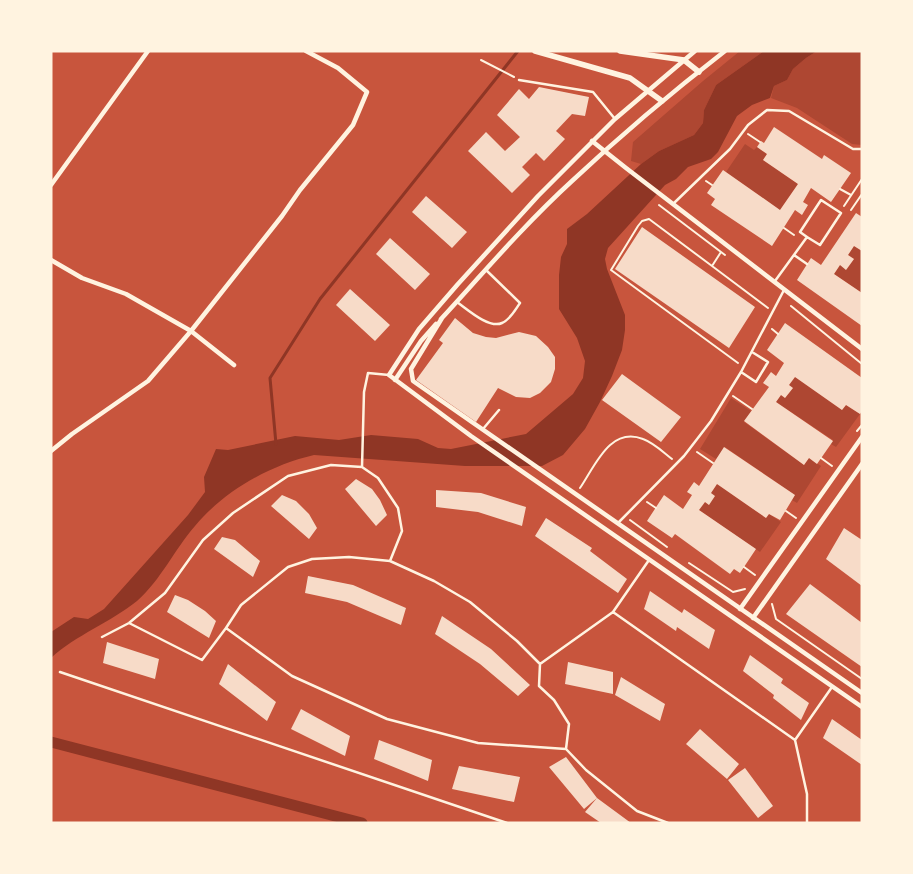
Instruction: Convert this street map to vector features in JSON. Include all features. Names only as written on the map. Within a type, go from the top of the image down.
[{"type":"street","points":[[51,185],[148,51]]},
{"type":"street","points":[[51,451],[148,381],[191,331],[353,125],[367,92],[338,68],[306,51]]},
{"type":"street","points":[[535,51],[630,78],[662,101]]},
{"type":"street","points":[[620,51],[684,60],[699,72]]},
{"type":"street","points":[[695,51],[592,140],[538,196],[458,284],[420,330],[389,375],[471,436],[862,707]]},
{"type":"street","points":[[395,380],[421,341],[571,182],[662,101],[726,51]]},
{"type":"street","points":[[592,140],[673,205],[862,349]]},
{"type":"street","points":[[51,260],[82,278],[126,294],[191,331],[234,365]]},
{"type":"street","points":[[442,318],[412,369],[413,381],[862,693]]},
{"type":"street","points":[[740,609],[862,437]]},
{"type":"street","points":[[753,618],[862,464]]},
{"type":"lane","points":[[519,80],[593,92],[615,119]]},
{"type":"lane","points":[[673,205],[730,149],[744,131],[767,110],[789,111],[853,149],[862,149]]},
{"type":"lane","points":[[821,200],[840,213],[820,245],[807,237],[800,232],[821,200]]},
{"type":"lane","points":[[774,283],[807,237]]},
{"type":"lane","points":[[794,255],[807,264]]},
{"type":"lane","points":[[456,302],[491,324],[501,324],[511,315],[520,303],[486,270]]},
{"type":"lane","points":[[618,523],[691,448],[712,421],[744,367],[784,290]]},
{"type":"lane","points":[[741,372],[756,382],[768,362],[752,352]]},
{"type":"lane","points":[[362,467],[364,392],[368,373],[389,375]]},
{"type":"lane","points":[[482,430],[499,410]]},
{"type":"lane","points":[[102,637],[129,623],[166,593],[203,540],[233,512],[288,476],[331,465],[362,467],[378,478],[398,508],[402,531],[390,561]]},
{"type":"lane","points":[[129,623],[202,660],[241,605],[288,567],[312,559],[349,558],[390,561],[434,581],[470,602],[517,641],[540,664],[539,686],[554,700],[569,724],[566,749]]},
{"type":"lane","points":[[540,664],[613,612],[649,560]]},
{"type":"lane","points":[[613,612],[795,740],[807,794],[807,823]]},
{"type":"lane","points":[[226,628],[292,676],[387,719],[478,743],[566,749],[586,770],[637,811],[668,823]]},
{"type":"lane","points":[[60,672],[507,823]]},
{"type":"lane","points":[[795,740],[832,687]]},
{"type":"path","points":[[481,60],[519,80]]},
{"type":"path","points":[[744,131],[760,142]]},
{"type":"path","points":[[840,213],[862,179]]},
{"type":"path","points":[[840,189],[852,196]]},
{"type":"path","points":[[851,210],[862,194]]},
{"type":"path","points":[[659,205],[729,258]]},
{"type":"path","points":[[744,367],[611,270],[638,226],[649,219],[773,312]]},
{"type":"path","points":[[712,266],[721,252]]},
{"type":"path","points":[[791,306],[862,364]]},
{"type":"path","points":[[729,393],[752,409]]},
{"type":"path","points":[[852,437],[862,425]]},
{"type":"path","points":[[576,494],[609,444],[619,438],[631,435],[645,439],[678,462]]},
{"type":"path","points":[[691,448],[713,463]]},
{"type":"path","points":[[821,458],[832,466]]},
{"type":"path","points":[[642,498],[656,508]]},
{"type":"path","points":[[786,511],[797,519]]},
{"type":"path","points":[[624,516],[671,550]]},
{"type":"path","points":[[686,560],[733,592],[749,588]]},
{"type":"path","points":[[744,567],[757,576],[753,582]]},
{"type":"path","points":[[772,604],[776,619],[862,679]]},
{"type":"shaded area","points":[[740,51],[764,51],[716,85],[704,110],[703,123],[694,135],[659,151],[641,164],[631,161],[633,142]]},
{"type":"shaded area","points":[[764,51],[817,51],[793,69],[787,80],[774,86],[770,98],[752,105],[737,116],[718,152],[711,159],[688,167],[676,179],[665,185],[608,248],[605,259],[607,269],[625,315],[622,350],[600,402],[585,429],[563,455],[542,466],[465,466],[314,455],[281,465],[249,481],[207,513],[180,545],[146,593],[137,601],[116,616],[71,642],[51,658],[51,632],[74,617],[88,619],[104,609],[188,515],[205,492],[204,477],[216,449],[228,450],[295,436],[339,440],[371,435],[418,439],[438,448],[451,449],[526,434],[573,394],[583,378],[585,361],[577,338],[559,309],[559,275],[561,257],[567,244],[567,229],[587,214],[641,164],[659,151],[694,135],[703,123],[704,110],[716,85]]},
{"type":"shaded area","points":[[817,51],[862,51],[862,145],[852,144],[797,108],[771,98],[774,86],[787,80],[793,69]]},
{"type":"shaded area","points":[[745,144],[754,150],[757,147],[767,154],[763,160],[798,184],[780,210],[726,172]]},
{"type":"shaded area","points":[[854,246],[862,251],[862,293],[834,274],[840,265],[847,269],[854,259],[848,255]]},
{"type":"shaded area","points":[[795,377],[842,410],[846,405],[860,414],[836,447],[831,444],[833,440],[776,402],[781,395],[785,398],[793,388],[789,385]]},
{"type":"shaded area","points":[[731,398],[751,411],[744,422],[804,465],[809,458],[821,466],[797,503],[792,500],[795,495],[725,447],[716,459],[700,449]]},
{"type":"shaded area","points":[[717,484],[766,518],[769,514],[781,522],[760,552],[699,510],[705,502],[709,505],[711,493]]},
{"type":"building","points":[[539,87],[589,97],[585,116],[572,114],[556,131],[565,139],[544,161],[536,153],[522,167],[530,175],[512,193],[468,151],[486,132],[505,151],[520,137],[497,115],[519,89],[529,99]]},
{"type":"building","points":[[774,127],[822,159],[824,155],[851,173],[831,202],[811,188],[803,202],[808,205],[802,215],[795,210],[772,246],[711,205],[715,199],[707,193],[723,170],[780,210],[798,184],[763,160],[767,154],[757,147],[761,141],[764,143]]},
{"type":"building","points":[[426,196],[467,232],[452,248],[412,212]]},
{"type":"building","points":[[856,213],[862,217],[862,251],[854,246],[848,255],[854,259],[846,270],[840,265],[834,274],[862,293],[862,326],[797,280],[811,258],[821,265]]},
{"type":"building","points":[[642,227],[755,307],[729,348],[615,269]]},
{"type":"building","points":[[390,238],[430,274],[415,290],[376,254]]},
{"type":"building","points":[[350,289],[390,325],[375,341],[336,305]]},
{"type":"building","points":[[455,318],[473,333],[486,337],[496,338],[519,332],[536,336],[548,347],[555,357],[555,369],[551,382],[540,393],[530,398],[516,397],[498,388],[476,422],[416,380],[443,343],[439,340]]},
{"type":"building","points":[[785,323],[862,378],[862,411],[860,414],[846,405],[842,410],[795,377],[789,385],[793,388],[785,398],[781,395],[776,402],[833,441],[817,464],[809,458],[804,465],[744,421],[769,387],[763,383],[771,372],[776,376],[784,363],[767,350]]},
{"type":"building","points":[[622,374],[681,417],[661,442],[602,400]]},
{"type":"building","points":[[724,447],[795,495],[780,520],[769,514],[766,518],[717,484],[711,493],[715,496],[709,505],[705,502],[699,510],[756,549],[740,573],[734,569],[730,574],[675,534],[672,538],[647,521],[664,495],[683,509],[692,495],[687,492],[694,482],[699,486]]},
{"type":"building","points":[[356,479],[372,489],[387,515],[376,526],[345,489]]},
{"type":"building","points":[[436,490],[481,493],[526,507],[522,526],[478,512],[436,507]]},
{"type":"building","points":[[282,495],[296,501],[309,514],[317,528],[309,539],[271,506]]},
{"type":"building","points":[[546,518],[592,548],[590,551],[627,579],[618,593],[535,536]]},
{"type":"building","points":[[844,528],[862,540],[862,586],[826,559]]},
{"type":"building","points":[[222,537],[235,540],[260,561],[253,577],[214,549]]},
{"type":"building","points":[[308,576],[353,585],[406,608],[401,625],[347,602],[305,593]]},
{"type":"building","points":[[810,584],[862,623],[862,667],[786,614]]},
{"type":"building","points":[[650,591],[682,613],[684,609],[715,630],[709,649],[677,627],[676,631],[644,609]]},
{"type":"building","points":[[175,595],[188,600],[216,621],[209,638],[167,612]]},
{"type":"building","points":[[442,616],[491,649],[530,685],[518,696],[480,664],[435,634]]},
{"type":"building","points":[[107,642],[159,659],[155,679],[103,663]]},
{"type":"building","points":[[750,655],[783,679],[781,683],[809,703],[801,720],[773,698],[774,695],[743,671]]},
{"type":"building","points":[[568,662],[613,672],[613,694],[565,684]]},
{"type":"building","points":[[228,664],[276,702],[267,721],[219,684]]},
{"type":"building","points":[[621,677],[665,704],[660,721],[615,695]]},
{"type":"building","points":[[301,709],[350,736],[345,756],[291,729]]},
{"type":"building","points":[[832,719],[862,740],[862,765],[823,738]]},
{"type":"building","points":[[700,729],[739,764],[727,779],[686,744]]},
{"type":"building","points":[[379,740],[432,760],[428,781],[374,759]]},
{"type":"building","points":[[566,757],[597,798],[584,809],[549,767]]},
{"type":"building","points":[[459,766],[520,777],[514,802],[452,789]]},
{"type":"building","points":[[745,768],[773,806],[758,818],[728,780]]},
{"type":"building","points":[[597,798],[631,823],[601,823],[585,812]]},
{"type":"waterway","points":[[276,444],[270,378],[320,299],[518,51]]},
{"type":"waterway","points":[[51,742],[362,823]]}]
